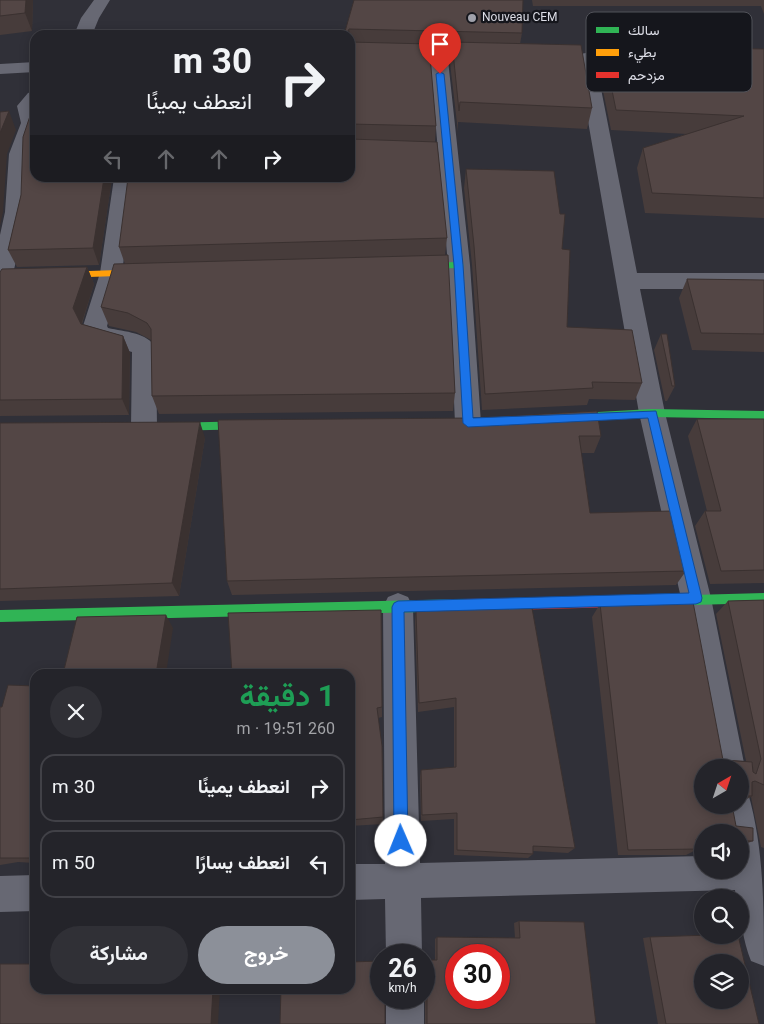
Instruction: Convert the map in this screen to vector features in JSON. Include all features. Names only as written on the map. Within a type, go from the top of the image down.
[{"type":"street","points":[[86,30],[90,18],[102,0]]},
{"type":"street","points":[[355,53],[507,56]]},
{"type":"street","points":[[438,55],[438,152],[459,265],[468,422]]},
{"type":"street","points":[[0,69],[30,67]]},
{"type":"street","points":[[592,92],[652,414],[696,598],[727,759]]},
{"type":"street","points":[[30,102],[26,106],[30,120]]},
{"type":"street","points":[[30,124],[10,154],[16,212],[1,279],[161,272]]},
{"type":"street","points":[[123,182],[111,273],[95,326],[96,331],[102,336],[137,343],[144,348],[139,427],[272,425]]},
{"type":"street","points":[[399,266],[459,265]]},
{"type":"street","points":[[628,281],[764,281]]},
{"type":"street","points":[[546,419],[652,414],[764,415]]},
{"type":"street","points":[[0,616],[696,598],[764,598]]},
{"type":"street","points":[[398,607],[404,944]]},
{"type":"street","points":[[739,814],[757,873],[764,948]]},
{"type":"street","points":[[355,882],[757,873]]},
{"type":"street","points":[[0,894],[30,892]]},
{"type":"street","points":[[405,1009],[405,1024]]},
{"type":"building","points":[[0,0],[26,0],[25,13],[0,16]]},
{"type":"building","points":[[354,0],[523,0],[522,33],[345,30]]},
{"type":"building","points":[[355,42],[429,44],[436,126],[355,124]]},
{"type":"building","points":[[452,42],[581,45],[586,74],[586,92],[589,92],[592,108],[460,102],[459,111]]},
{"type":"building","points":[[752,49],[764,49],[764,198],[652,193],[643,148],[744,116],[616,110],[612,92],[752,92]]},
{"type":"building","points":[[9,111],[0,133],[0,112]]},
{"type":"building","points":[[30,116],[30,182],[103,182],[93,248],[8,250],[21,195],[23,137]]},
{"type":"building","points":[[355,139],[437,142],[447,238],[119,247],[127,182],[355,182]]},
{"type":"building","points":[[466,169],[554,171],[560,214],[565,214],[562,249],[570,250],[567,327],[632,330],[642,383],[592,382],[593,388],[485,394]]},
{"type":"building","points":[[448,255],[455,393],[152,396],[151,329],[147,323],[128,313],[101,307],[114,264]]},
{"type":"building","points":[[87,267],[73,308],[81,324],[123,336],[122,399],[0,400],[0,272],[2,269]]},
{"type":"building","points":[[687,279],[764,280],[764,334],[701,333]]},
{"type":"building","points":[[661,334],[667,334],[675,386],[672,386]]},
{"type":"building","points":[[597,411],[601,436],[579,436],[590,513],[672,511],[686,571],[227,581],[218,420],[471,418]]},
{"type":"building","points":[[697,419],[764,419],[764,570],[721,571],[705,511],[721,511]]},
{"type":"building","points":[[200,422],[172,583],[0,589],[0,423]]},
{"type":"building","points":[[764,600],[764,785],[755,781],[752,782],[752,796],[749,796],[749,762],[752,762],[753,772],[756,774],[761,759],[728,601]]},
{"type":"building","points":[[693,602],[723,759],[694,759],[694,814],[734,814],[736,824],[694,824],[694,849],[628,850],[600,604]]},
{"type":"building","points":[[532,608],[575,848],[533,846],[533,854],[457,850],[457,813],[422,815],[421,770],[456,767],[456,698],[419,703],[416,611]]},
{"type":"building","points":[[381,610],[382,707],[377,708],[382,746],[383,817],[355,820],[355,669],[232,669],[228,613]]},
{"type":"building","points":[[166,615],[157,669],[64,669],[77,617]]},
{"type":"building","points":[[8,685],[30,686],[30,858],[0,858],[0,707],[2,707]]},
{"type":"building","points":[[749,828],[753,828],[753,841],[749,841]]},
{"type":"building","points":[[519,921],[584,922],[596,1024],[427,1024],[427,1009],[435,1009],[437,937],[520,938]]},
{"type":"building","points":[[694,936],[694,944],[740,944],[742,954],[694,954],[694,1009],[749,1009],[749,982],[759,1024],[666,1024],[650,937]]},
{"type":"building","points":[[370,961],[370,1009],[385,1009],[385,1024],[280,1024],[281,994],[355,994],[355,962]]},
{"type":"building","points":[[0,964],[30,964],[30,994],[213,994],[211,1024],[0,1024]]},
{"type":"traffic: fast","points":[[411,266],[459,265]]},
{"type":"traffic: fast","points":[[561,418],[652,413],[764,415]]},
{"type":"traffic: fast","points":[[164,427],[256,425]]},
{"type":"traffic: fast","points":[[657,601],[764,598]]},
{"type":"traffic: fast","points":[[0,616],[465,605]]},
{"type":"traffic: slow","points":[[0,277],[148,272]]},
{"type":"traffic: jam","points":[[465,605],[657,601]]},
{"type":"place","name":"Nouveau CEM","points":[[472,18]]},
{"type":"route","points":[[401,841],[398,607],[696,598],[652,414],[468,423],[459,265],[440,74]]}]
